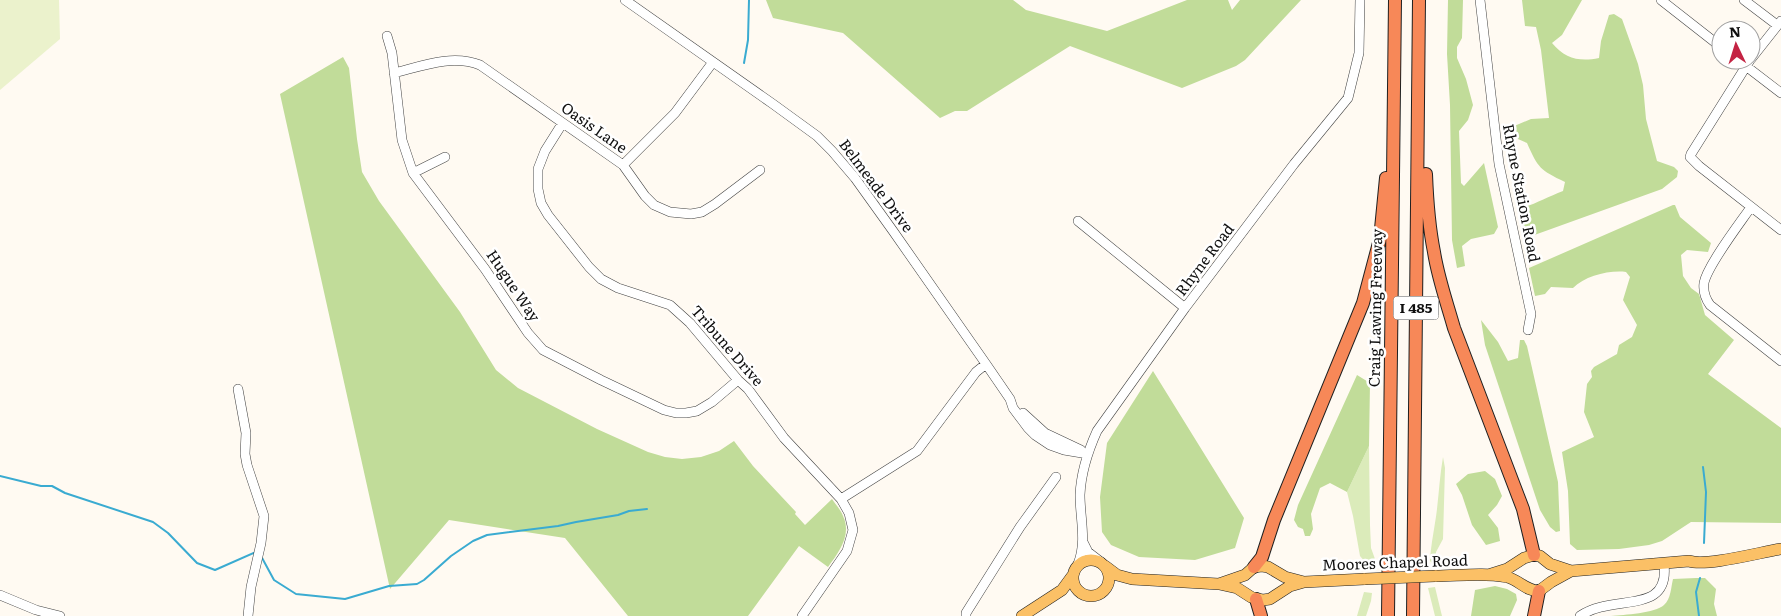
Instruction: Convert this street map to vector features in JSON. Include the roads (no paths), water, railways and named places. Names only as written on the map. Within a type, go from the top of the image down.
[{"type":"highway","name":"Craig Lawing Freeway","points":[[1388,616],[1395,0]]},
{"type":"highway","name":"I 485","points":[[1413,616],[1420,66],[1419,0]]},
{"type":"highway","points":[[1420,66],[1428,208],[1438,272],[1454,328],[1523,509],[1534,554]]},
{"type":"highway","points":[[1250,571],[1262,557],[1274,520],[1347,345],[1371,276],[1380,239],[1395,91]]},
{"type":"highway","points":[[1534,616],[1539,591]]},
{"type":"highway","points":[[1252,596],[1261,616]]},
{"type":"main road","points":[[1689,562],[1695,558],[1781,543]]},
{"type":"main road","points":[[1534,554],[1550,564],[1572,571],[1708,562],[1781,549]]},
{"type":"main road","name":"Moores Chapel Road","points":[[1252,596],[1270,599],[1290,586],[1304,582],[1488,574],[1507,569],[1534,554]]},
{"type":"main road","points":[[1022,616],[1058,593],[1066,586],[1075,570],[1089,559],[1103,564],[1117,575],[1132,580],[1219,584],[1237,588],[1252,596]]},
{"type":"main road","points":[[1103,564],[1110,577],[1106,589]]},
{"type":"main road","points":[[1550,564],[1553,573],[1551,582]]},
{"type":"main road","name":"Moores Chapel Road","points":[[1250,571],[1268,567],[1285,578],[1304,582]]},
{"type":"main road","points":[[1075,570],[1075,587],[1084,594]]},
{"type":"main road","points":[[1219,584],[1250,571]]},
{"type":"main road","points":[[1250,571],[1243,584],[1252,596]]},
{"type":"main road","points":[[1539,591],[1572,571]]},
{"type":"main road","name":"Moores Chapel Road","points":[[1488,574],[1513,579],[1529,590],[1539,591]]},
{"type":"main road","points":[[1058,593],[1070,592],[1096,596],[1106,589],[1132,580]]},
{"type":"street","name":"Belmeade Drive","points":[[625,0],[817,136],[836,155],[894,231],[1028,428],[1050,445],[1064,450],[1088,454]]},
{"type":"street","name":"Rhyne Road","points":[[1075,570],[1083,542],[1080,495],[1082,474],[1088,454],[1101,425],[1185,308],[1294,164],[1348,98],[1359,53],[1360,0]]},
{"type":"street","name":"Rhyne Station Road","points":[[1480,0],[1499,164],[1531,314],[1528,330]]},
{"type":"street","points":[[1661,0],[1711,39]]},
{"type":"street","points":[[1744,0],[1779,23],[1761,46]]},
{"type":"street","name":"Hugue Way","points":[[387,36],[394,73],[402,140],[413,173],[485,269],[528,333],[543,350],[664,410],[676,413],[697,411],[712,402],[738,380]]},
{"type":"street","name":"Oasis Lane","points":[[394,73],[448,60],[470,61],[492,73],[562,124],[623,165],[645,196],[654,205],[670,212],[691,214],[702,212],[760,170]]},
{"type":"street","points":[[623,165],[675,113],[713,62]]},
{"type":"street","points":[[1744,70],[1690,158],[1781,230]]},
{"type":"street","points":[[1757,70],[1781,94]]},
{"type":"street","name":"Tribune Drive","points":[[562,124],[545,151],[538,169],[538,189],[541,203],[548,214],[589,268],[601,279],[618,288],[675,308],[748,389],[784,438],[840,499],[852,521],[852,538],[842,559],[802,616]]},
{"type":"street","points":[[413,173],[446,157]]},
{"type":"street","points":[[1751,207],[1709,270],[1704,284],[1705,296],[1710,304],[1781,361]]},
{"type":"street","points":[[1078,222],[1185,308]]},
{"type":"street","points":[[840,499],[917,451],[976,372],[986,364]]},
{"type":"street","points":[[238,389],[246,434],[245,454],[247,465],[264,516],[261,543],[251,587],[248,616]]},
{"type":"street","points":[[966,616],[966,613],[1020,527],[1056,477]]},
{"type":"street","points":[[1083,542],[1088,552],[1103,564]]},
{"type":"street","points":[[1580,616],[1596,608],[1642,604],[1653,601],[1663,586],[1664,564]]},
{"type":"street","points":[[0,595],[36,610],[60,616]]},
{"type":"waterway","points":[[744,63],[748,40],[749,0]]},
{"type":"waterway","points":[[1703,467],[1706,492],[1704,543]]},
{"type":"waterway","points":[[0,476],[41,486],[52,486],[65,493],[153,522],[168,533],[197,563],[215,570],[256,552]]},
{"type":"waterway","points":[[261,556],[274,580],[296,594],[345,599],[389,586],[417,584],[451,556],[473,541],[487,535],[558,526],[647,509]]},
{"type":"waterway","points":[[1699,616],[1696,592],[1700,578]]}]
